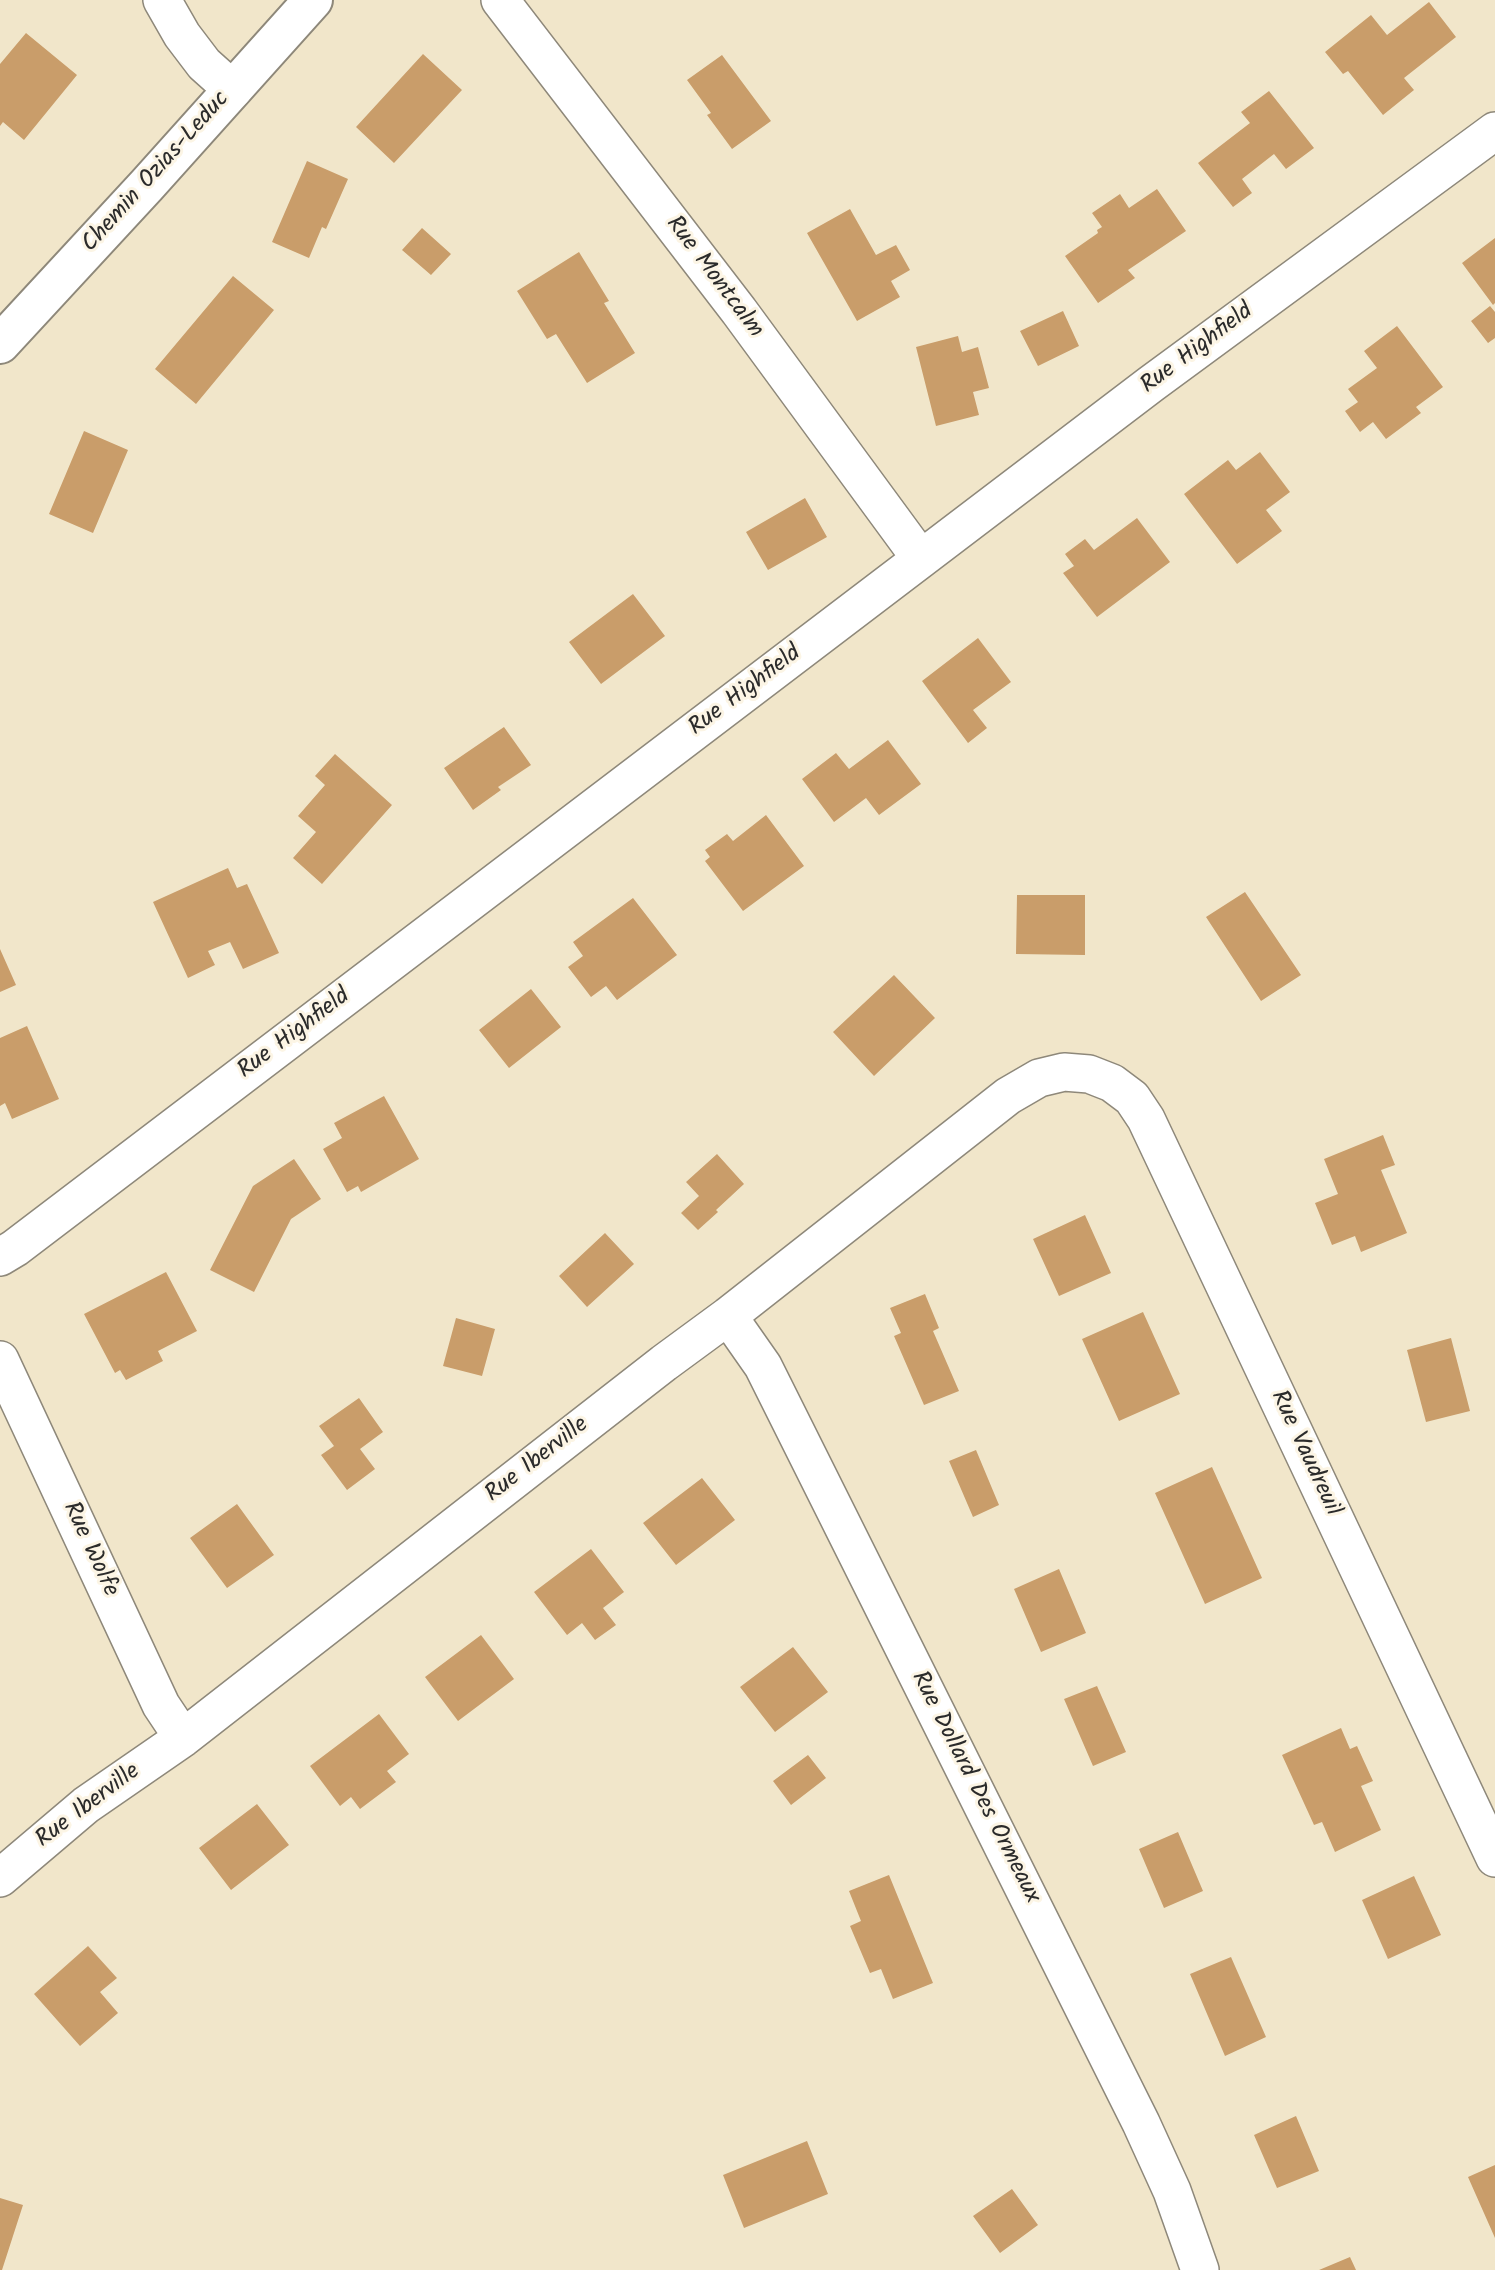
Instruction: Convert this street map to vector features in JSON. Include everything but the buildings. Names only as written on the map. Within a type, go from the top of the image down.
[{"type":"street","points":[[162,0],[182,36],[204,64],[233,90]]},
{"type":"street","name":"Chemin Ozias-Leduc","points":[[0,344],[313,0]]},
{"type":"street","name":"Rue Montcalm","points":[[500,0],[747,322],[921,559]]},
{"type":"street","name":"Rue Highfield","points":[[0,1257],[1162,376],[1495,131]]},
{"type":"street","name":"Rue Iberville","points":[[0,1878],[86,1805],[183,1738],[1008,1096],[1051,1074],[1089,1074]]},
{"type":"street","name":"Rue Vaudreuil","points":[[1089,1074],[1123,1090],[1146,1119],[1495,1858]]},
{"type":"street","name":"Rue Dollard Des Ormeaux","points":[[728,1316],[763,1366],[1141,2123],[1172,2191],[1200,2270]]},
{"type":"street","name":"Rue Wolfe","points":[[0,1360],[161,1705],[183,1738]]}]
